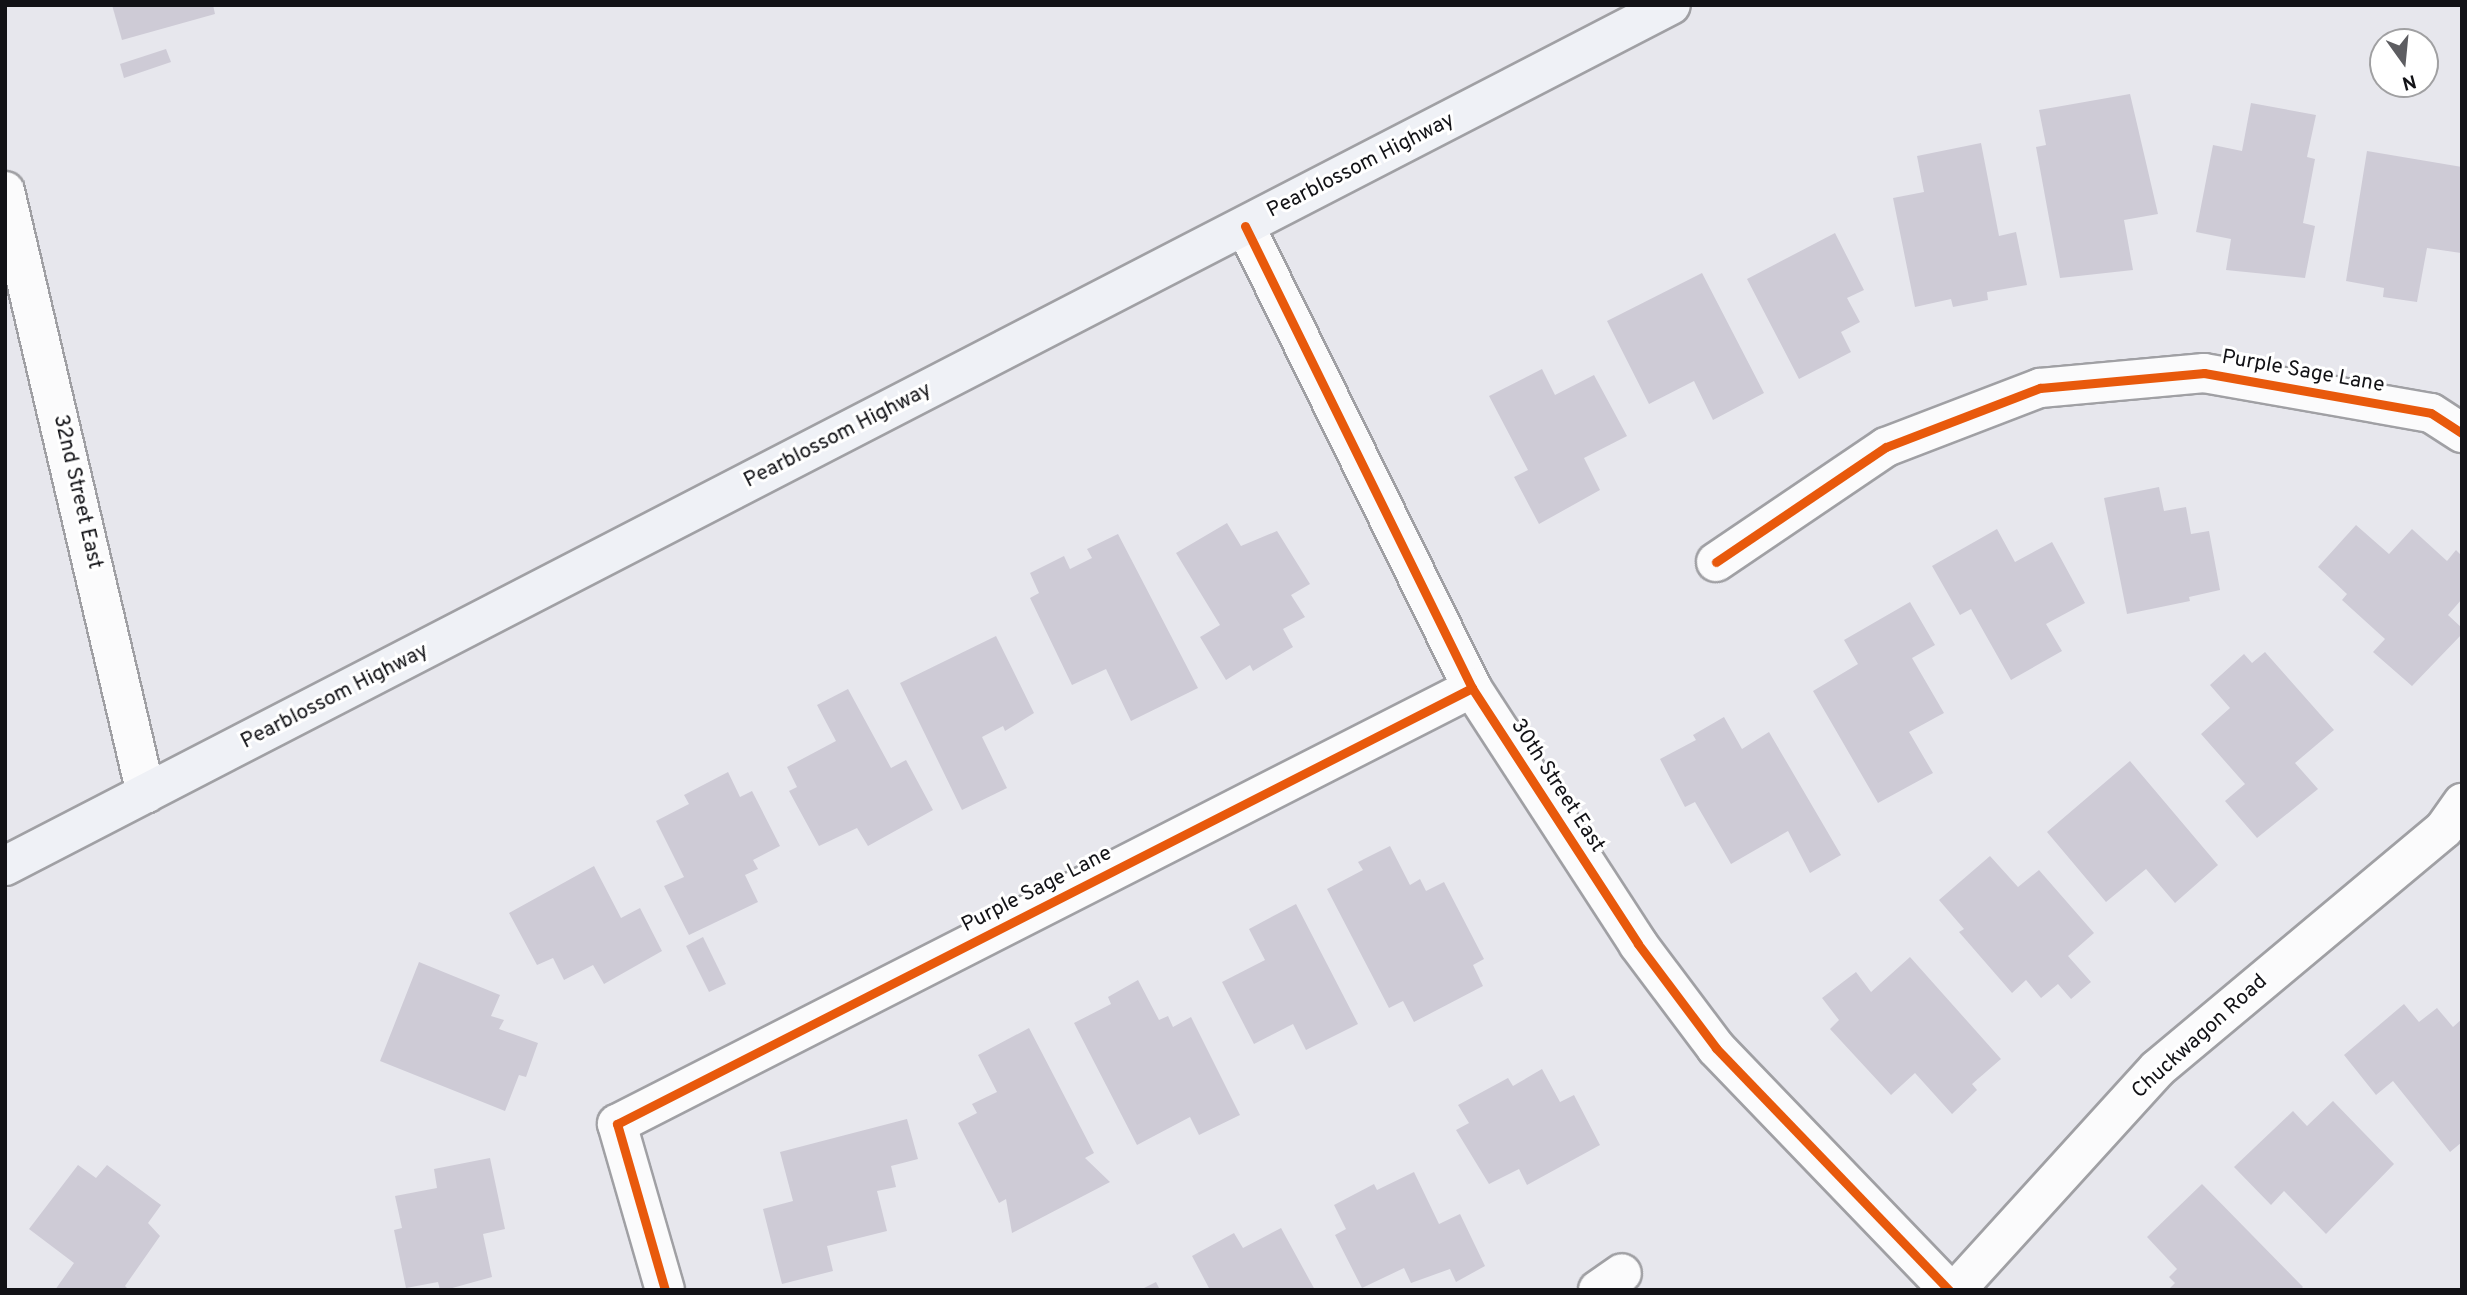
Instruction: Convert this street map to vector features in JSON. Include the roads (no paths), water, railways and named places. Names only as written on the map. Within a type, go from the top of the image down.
[{"type":"main road","name":"Pearblossom Highway","points":[[5,866],[1671,5]]},
{"type":"street","name":"32nd Street East","points":[[5,191],[146,794]]},
{"type":"street","name":"30th Street East","points":[[1245,226],[1472,688],[1638,943],[1716,1048],[1949,1290]]},
{"type":"street","name":"Purple Sage Lane","points":[[1716,562],[1886,447],[2040,388],[2204,373],[2431,413],[2462,433]]},
{"type":"street","name":"Purple Sage Lane","points":[[665,1290],[617,1124],[1472,688]]},
{"type":"street","name":"Chuckwagon Road","points":[[1956,1290],[2157,1069],[2456,826]]}]
